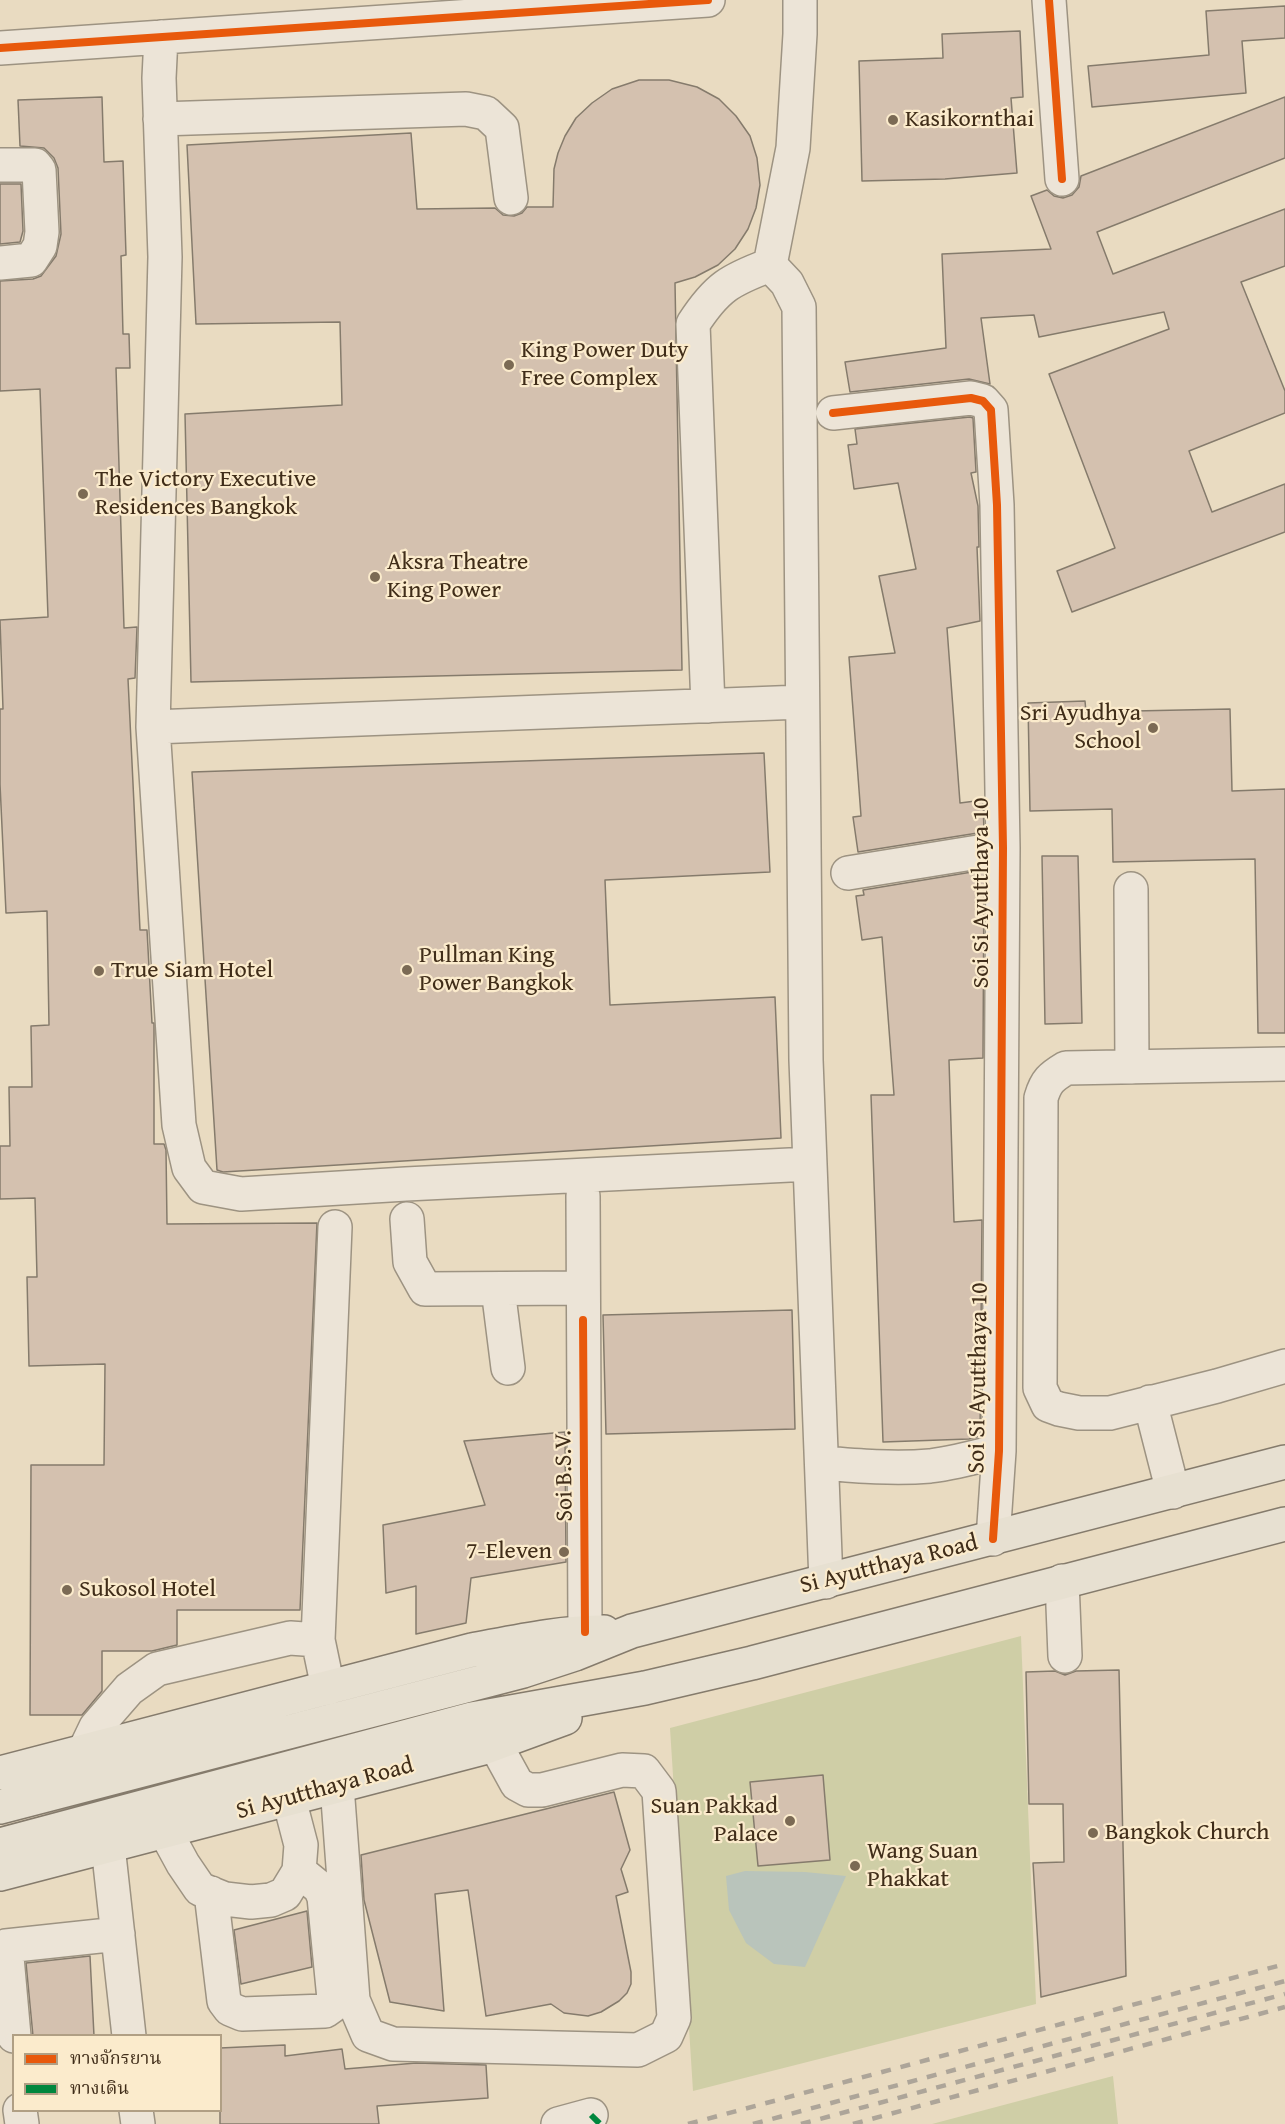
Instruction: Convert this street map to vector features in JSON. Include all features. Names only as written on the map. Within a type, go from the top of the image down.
[{"type":"main road","name":"Si Ayutthaya Road","points":[[0,1807],[523,1671],[575,1654],[632,1631],[1285,1462]]},
{"type":"main road","name":"Si Ayutthaya Road","points":[[0,1845],[472,1719],[645,1688],[752,1663],[1285,1524]]},
{"type":"main road","name":"Si Ayutthaya Road","points":[[0,1773],[472,1650],[534,1638],[585,1632],[632,1631]]},
{"type":"main road","name":"Si Ayutthaya Road","points":[[0,1874],[495,1744],[645,1688]]},
{"type":"street","points":[[0,48],[161,37],[331,13],[698,0]]},
{"type":"street","points":[[770,265],[793,148],[800,0]]},
{"type":"street","points":[[1049,0],[1062,179]]},
{"type":"street","points":[[161,37],[159,78],[165,257],[153,727],[179,1125],[189,1168],[203,1187],[241,1194],[810,1164]]},
{"type":"street","points":[[160,119],[466,109],[486,113],[502,128],[512,198]]},
{"type":"street","points":[[0,165],[35,165],[39,170],[42,232],[40,246],[31,260],[0,263]]},
{"type":"street","points":[[770,265],[787,282],[799,307],[806,1060],[826,1582]]},
{"type":"street","points":[[708,706],[693,324],[708,301],[725,285],[770,265]]},
{"type":"street","name":"Soi Si Ayutthaya 10","points":[[833,413],[971,398],[983,401],[991,410],[997,505],[1003,848],[999,1451],[993,1539]]},
{"type":"street","points":[[153,727],[802,702]]},
{"type":"street","points":[[848,873],[1003,848]]},
{"type":"street","points":[[1131,889],[1132,1067]]},
{"type":"street","points":[[1285,1064],[1066,1068],[1055,1074],[1045,1084],[1041,1098],[1040,1388],[1048,1405],[1059,1410],[1079,1413],[1110,1413],[1285,1366]]},
{"type":"street","name":"Soi B.S.V.","points":[[583,1196],[585,1632]]},
{"type":"street","points":[[407,1219],[410,1262],[425,1289],[582,1288]]},
{"type":"street","points":[[328,1689],[318,1640],[335,1227]]},
{"type":"street","points":[[498,1289],[508,1368]]},
{"type":"street","points":[[1150,1402],[1173,1492]]},
{"type":"street","points":[[822,1464],[885,1467],[929,1466],[962,1461],[999,1451]]},
{"type":"street","points":[[1062,1581],[1065,1656]]},
{"type":"street","points":[[84,1752],[96,1727],[129,1689],[157,1669],[290,1638],[318,1640]]},
{"type":"street","points":[[337,1786],[352,2000],[368,2035],[393,2044],[638,2050],[666,2036],[674,2018],[659,1791],[644,1771],[622,1770],[542,1790],[528,1790],[517,1784],[495,1744]]},
{"type":"street","points":[[165,1831],[200,1889],[225,1899],[251,1902],[271,1900],[285,1894],[299,1871],[301,1845],[290,1799]]},
{"type":"street","points":[[108,1846],[129,2034]]},
{"type":"street","points":[[211,1893],[224,2001],[230,2009],[242,2014],[325,2011],[332,2006],[334,1999],[324,1897],[320,1888],[299,1871]]},
{"type":"street","points":[[14,2034],[6,1946],[118,1934]]},
{"type":"street","points":[[558,2124],[591,2115]]},
{"type":"green space","name":"Wang Suan Phakkat","points":[[1021,1636],[1036,2004],[693,2091],[670,1728]]},
{"type":"green space","points":[[1113,2076],[1118,2124],[932,2124]]},
{"type":"shaded area","points":[[745,1871],[805,1872],[846,1876],[805,1967],[774,1964],[746,1943],[729,1910],[726,1876]]},
{"type":"building","points":[[1285,6],[1285,38],[1242,41],[1246,93],[1092,107],[1088,66],[1209,55],[1206,11]]},
{"type":"building","points":[[1020,31],[1023,97],[1011,98],[1017,173],[945,179],[862,181],[859,61],[943,58],[942,34]]},
{"type":"building","name":"King Power Duty Free Complex","points":[[639,80],[669,80],[697,87],[719,99],[736,116],[750,136],[757,158],[760,185],[756,208],[748,229],[735,249],[718,265],[695,277],[675,283],[682,670],[191,682],[185,414],[342,405],[340,322],[196,324],[187,145],[411,133],[417,209],[495,208],[503,215],[514,216],[522,213],[527,207],[553,207],[554,169],[558,153],[576,118],[612,89]]},
{"type":"building","points":[[102,97],[104,162],[123,161],[126,255],[121,256],[123,334],[129,334],[130,368],[116,368],[124,628],[137,627],[135,678],[128,679],[140,930],[147,930],[152,1023],[154,1023],[154,1144],[164,1144],[166,1150],[167,1224],[317,1223],[300,1610],[177,1610],[177,1645],[152,1651],[102,1651],[102,1691],[82,1715],[30,1715],[31,1465],[104,1465],[105,1364],[29,1366],[27,1277],[37,1277],[35,1198],[0,1199],[0,1146],[10,1146],[9,1087],[32,1087],[31,1026],[49,1025],[47,911],[6,913],[0,784],[0,709],[3,709],[0,620],[48,617],[40,389],[0,391],[0,281],[33,279],[41,276],[56,256],[61,234],[58,168],[54,158],[44,148],[20,146],[18,100]]},
{"type":"building","points":[[1285,97],[1285,158],[1097,232],[1113,274],[1285,209],[1285,266],[1241,282],[1285,391],[1285,413],[1189,451],[1212,512],[1285,484],[1285,532],[1072,612],[1057,571],[1115,548],[1049,374],[1169,329],[1164,312],[1039,337],[1034,315],[981,318],[990,384],[969,379],[850,392],[845,362],[946,348],[942,254],[1051,249],[1031,196],[1047,190],[1054,196],[1063,198],[1072,195],[1079,187],[1081,176]]},
{"type":"building","points":[[0,184],[21,184],[23,231],[20,242],[0,244]]},
{"type":"building","points":[[973,418],[976,472],[971,473],[978,506],[980,621],[947,628],[960,803],[983,800],[984,832],[858,852],[853,817],[861,816],[849,657],[895,653],[879,576],[916,569],[898,483],[854,489],[848,445],[857,444],[855,429]]},
{"type":"building","points":[[1085,701],[1086,712],[1230,709],[1232,791],[1285,789],[1285,1033],[1258,1033],[1255,859],[1113,862],[1112,809],[1030,811],[1028,703]]},
{"type":"building","name":"Pullman King Power Bangkok","points":[[764,753],[770,872],[605,880],[610,1005],[775,997],[781,1138],[223,1172],[217,1170],[192,772]]},
{"type":"building","points":[[1042,856],[1078,856],[1082,1023],[1045,1024]]},
{"type":"building","points":[[984,870],[983,1058],[949,1060],[954,1222],[982,1220],[980,1436],[969,1439],[883,1442],[871,1095],[894,1095],[882,937],[862,940],[856,896],[864,895],[863,890]]},
{"type":"building","points":[[792,1310],[795,1429],[606,1434],[603,1315]]},
{"type":"building","points":[[565,1432],[566,1562],[471,1578],[466,1623],[416,1634],[416,1586],[386,1593],[383,1525],[485,1505],[464,1441]]},
{"type":"building","name":"Bangkok Church","points":[[1119,1670],[1126,1976],[1041,1997],[1033,1863],[1064,1862],[1063,1804],[1029,1804],[1026,1672],[1055,1671],[1065,1675],[1076,1671]]},
{"type":"building","name":"Suan Pakkad Palace","points":[[823,1775],[830,1860],[758,1866],[750,1782]]},
{"type":"building","points":[[614,1792],[630,1850],[621,1869],[628,1892],[616,1896],[631,1972],[631,1984],[627,1993],[619,2001],[601,2012],[588,2016],[564,2013],[551,2004],[486,2016],[468,1890],[435,1894],[444,2011],[390,2002],[364,1900],[361,1855]]},
{"type":"building","points":[[307,1911],[312,1967],[241,1984],[234,1930]]},
{"type":"building","points":[[90,1956],[94,2034],[33,2034],[26,1963]]},
{"type":"building","points":[[285,2045],[285,2056],[342,2049],[345,2069],[416,2063],[486,2065],[488,2098],[377,2106],[379,2124],[220,2124],[222,2048]]},
{"type":"railway","points":[[688,2124],[1285,1964]]},
{"type":"railway","points":[[753,2124],[1285,1981]]},
{"type":"railway","points":[[801,2124],[1285,1994]]},
{"type":"railway","points":[[853,2124],[1285,2007]]},
{"type":"marked path","points":[[591,2115],[600,2124]]},
{"type":"cycle path","points":[[0,48],[708,0]]},
{"type":"cycle path","points":[[1049,0],[1062,179]]},
{"type":"cycle path","points":[[833,413],[971,398],[983,401],[991,410],[997,505],[1003,848],[999,1451],[993,1539]]},
{"type":"cycle path","points":[[583,1320],[585,1632]]},
{"type":"place","name":"Kasikornthai","points":[[893,120]]},
{"type":"place","name":"King Power Duty Free Complex","points":[[509,365]]},
{"type":"place","name":"The Victory Executive Residences Bangkok","points":[[83,494]]},
{"type":"place","name":"Aksra Theatre King Power","points":[[375,577]]},
{"type":"place","name":"Sri Ayudhya School","points":[[1153,728]]},
{"type":"place","name":"Pullman King Power Bangkok","points":[[407,970]]},
{"type":"place","name":"True Siam Hotel","points":[[99,971]]},
{"type":"place","name":"7-Eleven","points":[[564,1552]]},
{"type":"place","name":"Sukosol Hotel","points":[[67,1590]]},
{"type":"place","name":"Suan Pakkad Palace","points":[[790,1821]]},
{"type":"place","name":"Bangkok Church","points":[[1093,1833]]},
{"type":"place","name":"Wang Suan Phakkat","points":[[855,1866]]}]
